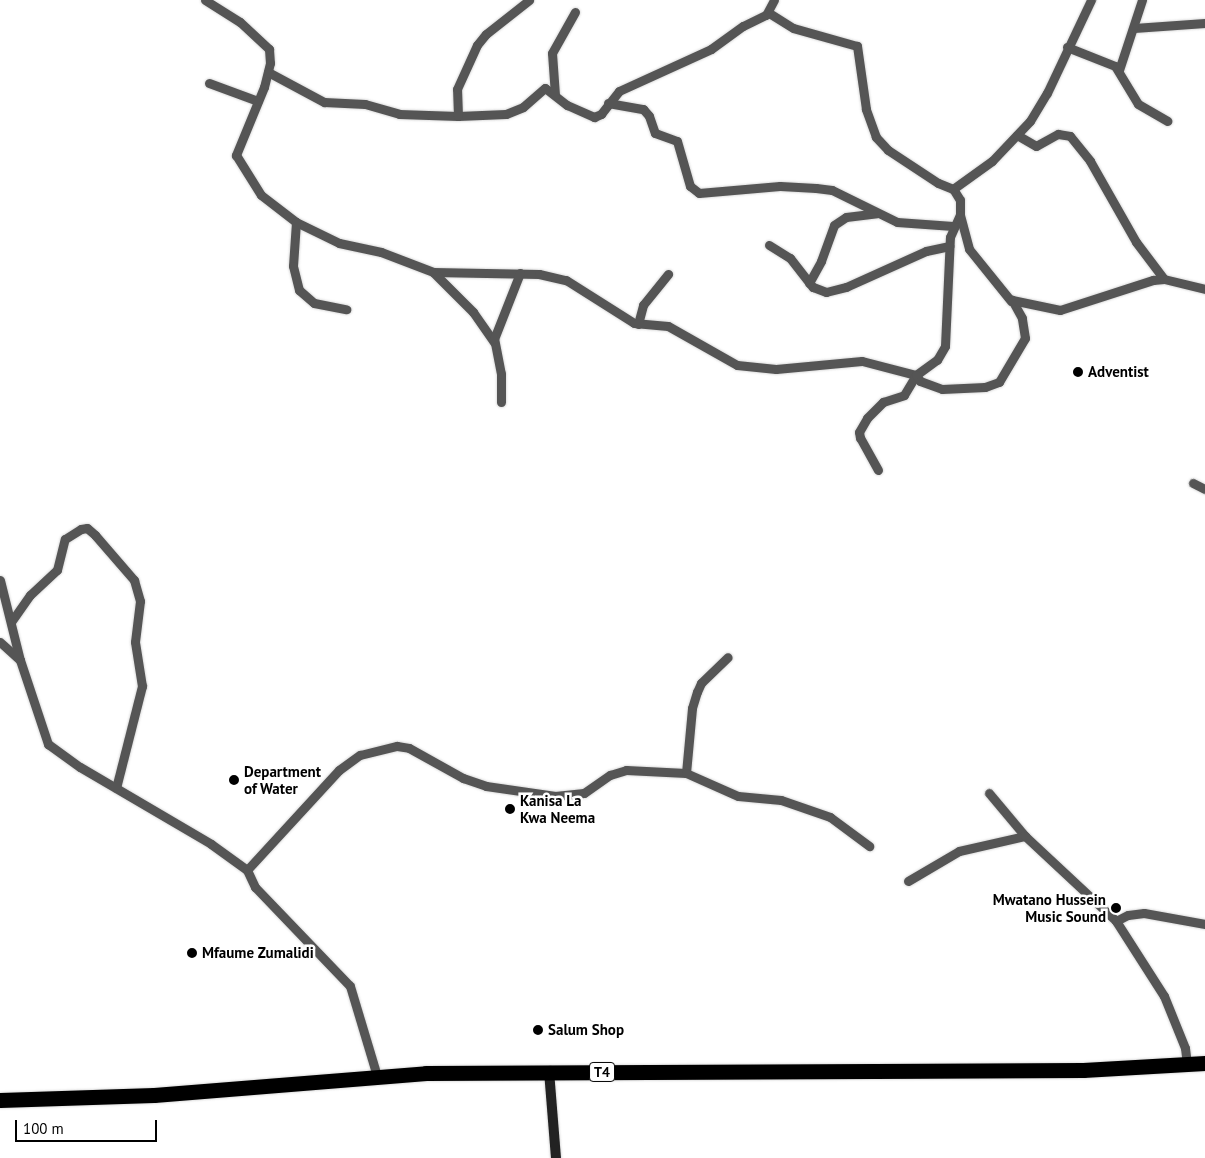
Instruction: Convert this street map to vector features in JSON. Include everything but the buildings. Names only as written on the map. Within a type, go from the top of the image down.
[{"type":"highway","name":"T4","points":[[0,1100],[154,1095],[377,1076],[549,1072],[1083,1070],[1205,1063]]},
{"type":"street","points":[[206,0],[233,16],[267,44],[270,52],[264,87],[237,148],[237,160],[261,196],[296,222],[334,241],[381,252],[433,272],[520,273],[572,282],[638,324],[668,326],[721,358],[742,366],[776,369],[862,361],[916,375],[920,381],[942,390],[985,387],[998,382],[1025,338],[1022,318],[1011,301],[969,249],[960,215],[960,200],[953,189],[938,183],[888,150],[876,137],[866,109],[857,46],[793,28],[769,12]]},
{"type":"street","points":[[458,116],[457,89],[477,45],[486,34],[530,0]]},
{"type":"street","points":[[268,72],[279,80],[324,102],[365,104],[399,114],[458,116],[506,114],[523,107],[544,88],[556,95],[567,105],[594,116],[619,90],[711,49],[743,26],[769,12],[774,0]]},
{"type":"street","points":[[953,189],[985,167],[1017,135],[1047,93],[1067,46],[1091,0]]},
{"type":"street","points":[[1119,70],[1142,0]]},
{"type":"street","points":[[556,95],[552,53],[575,12]]},
{"type":"street","points":[[1134,28],[1205,23]]},
{"type":"street","points":[[1067,46],[1098,57],[1119,70],[1138,104],[1167,121]]},
{"type":"street","points":[[264,87],[279,80]]},
{"type":"street","points":[[209,83],[258,101]]},
{"type":"street","points":[[608,103],[643,109],[649,116],[655,133],[677,141],[690,186],[699,192],[780,186],[832,190],[897,222],[953,226]]},
{"type":"street","points":[[1017,135],[1036,146],[1058,134],[1070,136],[1090,161],[1136,242],[1164,279]]},
{"type":"street","points":[[808,283],[821,261],[834,225],[846,217],[878,213]]},
{"type":"street","points":[[878,470],[859,432],[867,418],[883,402],[904,395],[916,375],[937,360],[945,346],[949,246],[953,226],[960,215]]},
{"type":"street","points":[[296,222],[293,266],[299,290],[314,303],[346,309]]},
{"type":"street","points":[[769,245],[790,258],[808,283],[820,291],[837,290],[926,251],[949,246]]},
{"type":"street","points":[[433,272],[473,312],[494,342],[501,374],[501,402]]},
{"type":"street","points":[[494,342],[520,273]]},
{"type":"street","points":[[638,324],[643,305],[668,274]]},
{"type":"street","points":[[1011,301],[1060,310],[1140,283],[1164,279],[1205,289]]},
{"type":"street","points":[[1193,483],[1205,488]]},
{"type":"street","points":[[11,622],[30,596],[57,570],[65,539],[81,529],[87,528],[100,539],[134,580],[140,601],[135,642],[142,686],[116,788]]},
{"type":"street","points":[[0,580],[20,660],[48,744],[80,767],[211,844],[248,870],[255,887],[350,986],[377,1076]]},
{"type":"street","points":[[0,642],[20,660]]},
{"type":"street","points":[[686,773],[692,708],[697,692],[701,682],[728,657]]},
{"type":"street","points":[[248,870],[339,770],[360,755],[385,747],[409,748],[462,778],[486,786],[555,796],[584,793],[610,775],[626,770],[686,773],[738,796],[781,800],[830,817],[869,846]]},
{"type":"street","points":[[989,792],[1025,836],[1116,922],[1164,996],[1185,1048],[1187,1064]]},
{"type":"street","points":[[908,881],[959,851],[1025,836]]},
{"type":"street","points":[[1116,922],[1128,915],[1144,913],[1205,924]]},
{"type":"street","points":[[549,1072],[556,1158]]},
{"type":"place","name":"Adventist","points":[[1078,372]]},
{"type":"place","name":"Department of Water","points":[[234,780]]},
{"type":"place","name":"Kanisa La Kwa Neema","points":[[510,809]]},
{"type":"place","name":"Mwatano Hussein Music Sound","points":[[1116,908]]},
{"type":"place","name":"Mfaume Zumalidi","points":[[192,953]]},
{"type":"place","name":"Salum Shop","points":[[538,1030]]}]
